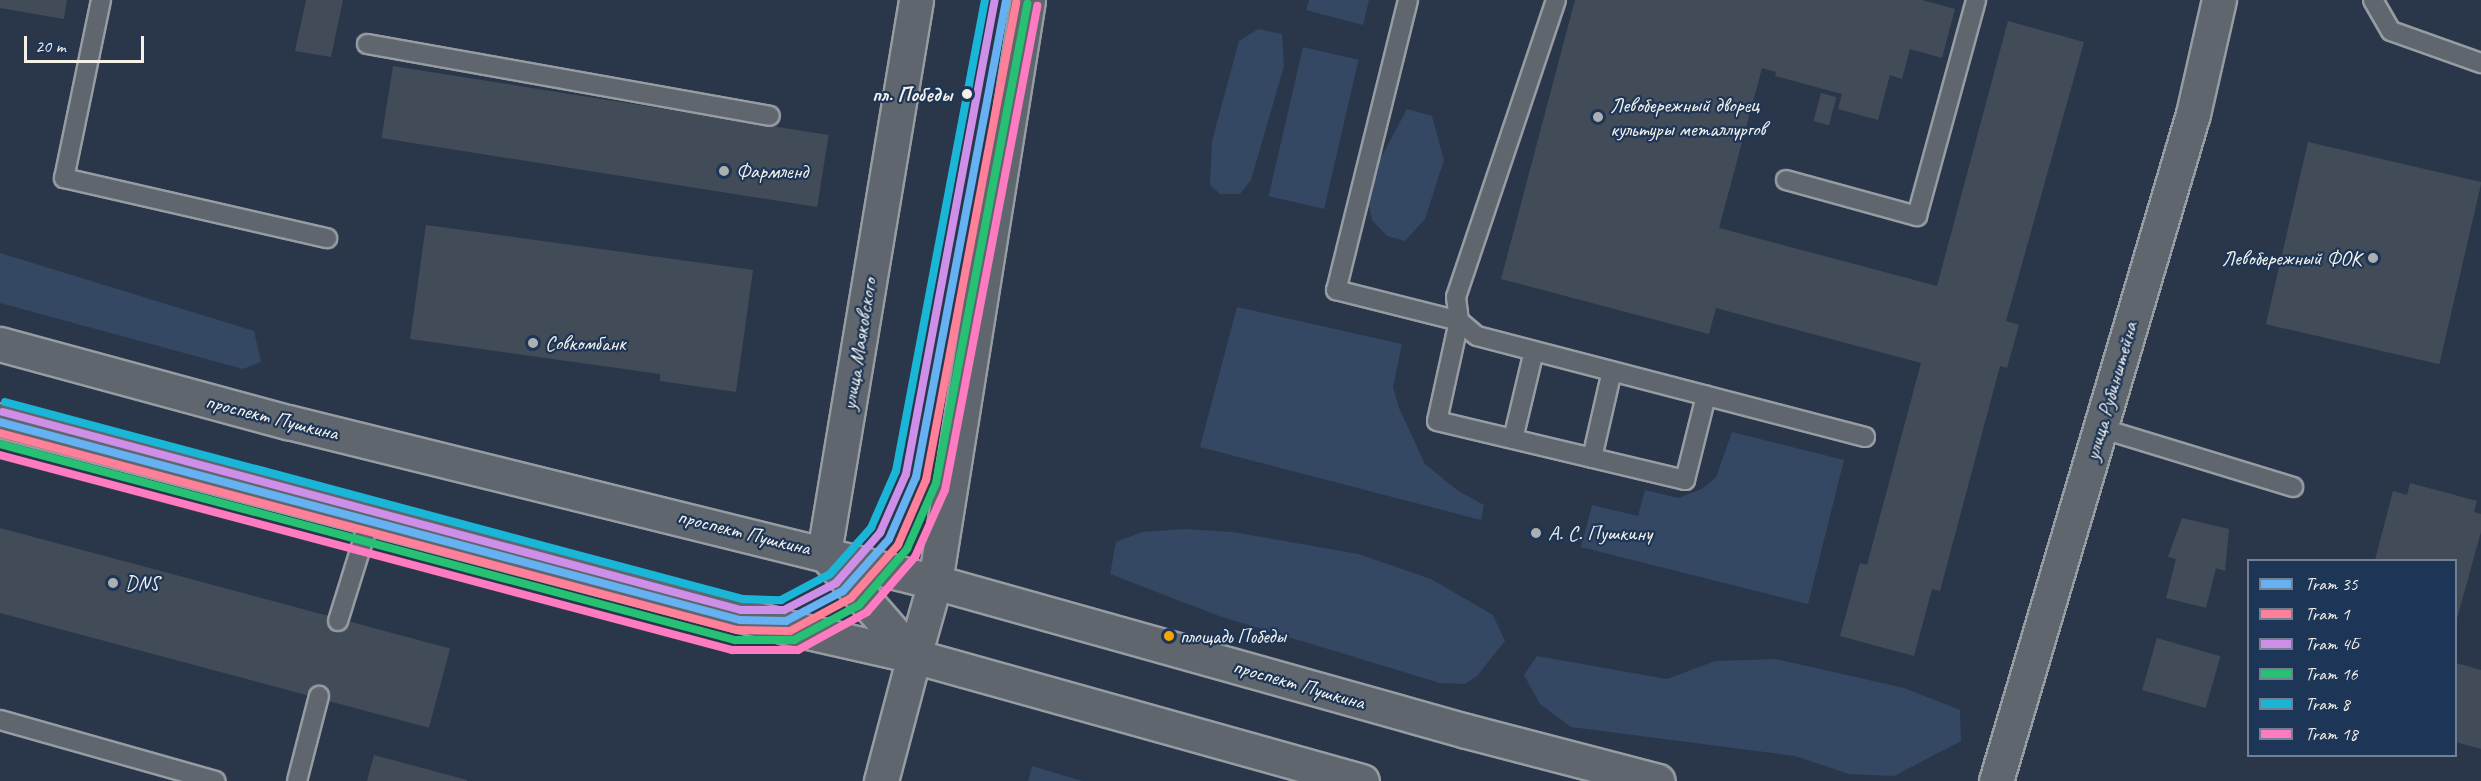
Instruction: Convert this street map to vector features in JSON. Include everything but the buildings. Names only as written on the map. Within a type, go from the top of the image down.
[{"type":"main road","name":"улица Маяковского","points":[[824,553],[916,0]]},
{"type":"main road","points":[[881,781],[935,582],[1028,0]]},
{"type":"main road","name":"улица Рубинштейна","points":[[1996,781],[2193,114],[2219,0]]},
{"type":"main road","name":"проспект Пушкина","points":[[0,344],[288,422],[935,582],[1466,731],[1658,781]]},
{"type":"main road","points":[[0,420],[786,627],[914,656],[1362,781]]},
{"type":"main road","points":[[824,553],[914,656]]},
{"type":"lane","points":[[101,0],[64,178],[327,238]]},
{"type":"lane","points":[[1408,0],[1336,290],[1459,321],[1477,336],[1865,437]]},
{"type":"lane","points":[[1556,0],[1456,297],[1459,321],[1437,421],[1685,480],[1706,396]]},
{"type":"lane","points":[[1786,180],[1917,216],[1976,0]]},
{"type":"lane","points":[[2373,0],[2391,31],[2481,63]]},
{"type":"lane","points":[[367,44],[770,116]]},
{"type":"lane","points":[[1513,439],[1534,351]]},
{"type":"lane","points":[[1592,458],[1612,371]]},
{"type":"lane","points":[[2100,428],[2293,487]]},
{"type":"lane","points":[[338,621],[370,518]]},
{"type":"lane","points":[[297,781],[319,696]]},
{"type":"lane","points":[[0,720],[216,781]]},
{"type":"shaded area","points":[[1309,0],[1369,0],[1363,25],[1306,10]]},
{"type":"shaded area","points":[[1258,29],[1282,34],[1284,66],[1251,180],[1240,194],[1220,194],[1210,185],[1212,141],[1239,41]]},
{"type":"shaded area","points":[[1303,47],[1359,60],[1324,209],[1269,196]]},
{"type":"shaded area","points":[[1407,109],[1432,116],[1444,160],[1425,219],[1405,241],[1387,236],[1372,220],[1369,206],[1371,176]]},
{"type":"shaded area","points":[[0,253],[254,331],[261,362],[243,369],[0,303]]},
{"type":"shaded area","points":[[1237,307],[1402,344],[1393,387],[1399,408],[1425,464],[1457,490],[1484,505],[1481,520],[1200,447]]},
{"type":"shaded area","points":[[1732,432],[1844,460],[1808,604],[1581,547],[1592,505],[1638,516],[1645,490],[1678,498],[1702,489],[1716,477]]},
{"type":"shaded area","points":[[1184,529],[1233,532],[1358,554],[1431,579],[1493,615],[1505,641],[1477,676],[1465,684],[1440,683],[1219,616],[1110,574],[1116,542],[1142,532]]},
{"type":"shaded area","points":[[1537,656],[1667,679],[1715,661],[1776,659],[1904,688],[1960,710],[1961,741],[1894,776],[1849,774],[1795,756],[1571,727],[1540,704],[1524,675]]},
{"type":"shaded area","points":[[1032,766],[1082,781],[1028,781]]},
{"type":"tram line","name":"8","points":[[5,402],[743,599],[781,600],[830,574],[871,528],[896,471],[985,0]]},
{"type":"tram line","name":"4Б","points":[[3,412],[741,610],[784,610],[836,583],[880,533],[906,474],[995,0]]},
{"type":"tram line","name":"35","points":[[0,422],[740,620],[786,621],[843,591],[889,539],[916,477],[1006,0]]},
{"type":"tram line","name":"1","points":[[0,433],[737,630],[790,631],[851,598],[898,545],[926,480],[1016,2]]},
{"type":"tram line","name":"16","points":[[0,444],[735,640],[794,640],[859,605],[907,549],[936,483],[1027,4]]},
{"type":"tram line","name":"18","points":[[0,455],[732,650],[798,650],[867,612],[915,557],[945,490],[1037,6]]},
{"type":"place","name":"пл. Победы","points":[[967,94]]},
{"type":"place","name":"Левобережный дворец культуры металлургов","points":[[1598,117]]},
{"type":"place","name":"Фармленд","points":[[724,171]]},
{"type":"place","name":"Левобережный ФОК","points":[[2373,258]]},
{"type":"place","name":"Совкомбанк","points":[[533,343]]},
{"type":"place","name":"А. С. Пушкину","points":[[1536,533]]},
{"type":"place","name":"DNS","points":[[113,583]]},
{"type":"place","name":"площадь Победы","points":[[1169,636]]}]
